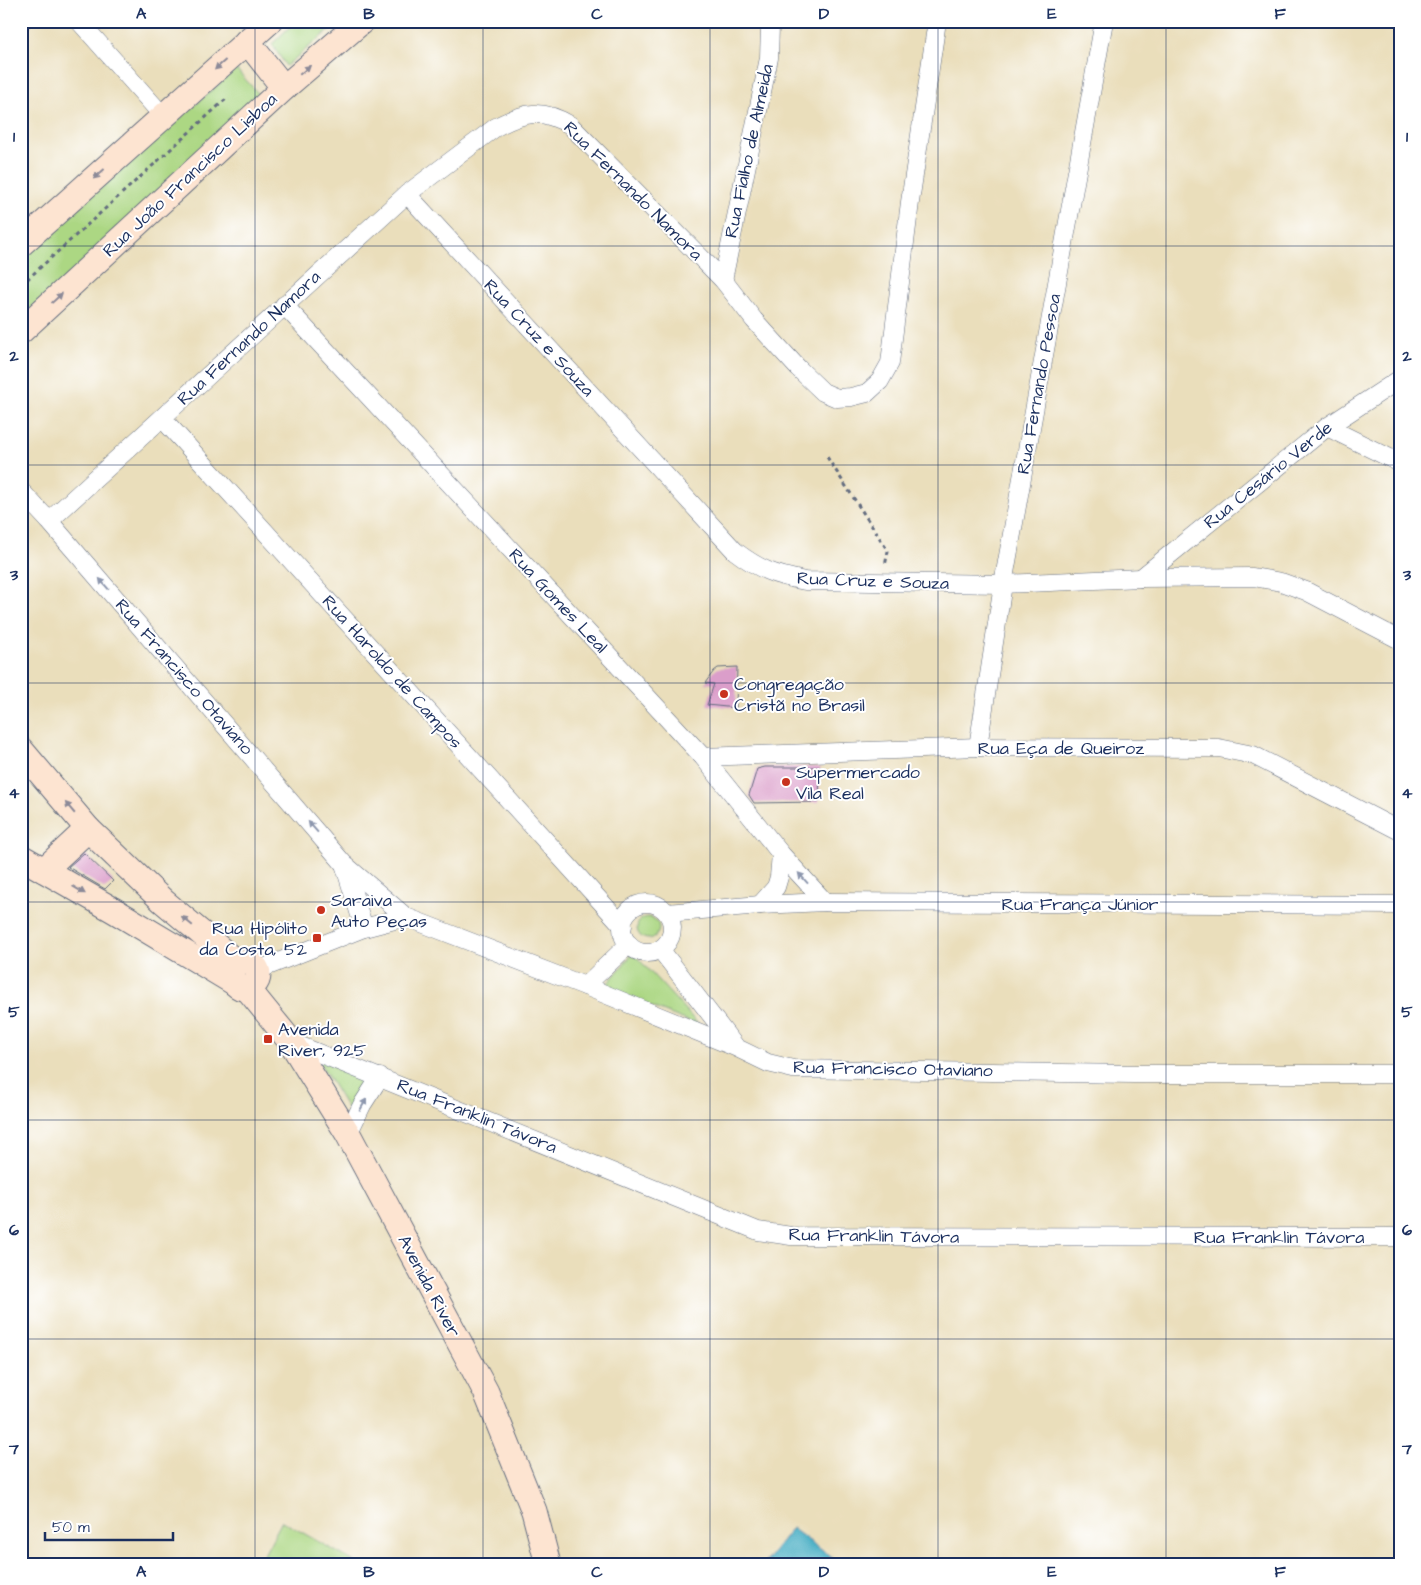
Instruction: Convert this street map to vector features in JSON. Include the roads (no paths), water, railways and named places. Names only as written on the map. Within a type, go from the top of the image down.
[{"type":"street","points":[[79,21],[163,116]]},
{"type":"street","points":[[21,244],[270,21]]},
{"type":"street","name":"Rua João Francisco Lisboa","points":[[21,331],[284,88],[362,21]]},
{"type":"street","name":"Rua Fialho de Almeida","points":[[723,280],[770,58],[769,21]]},
{"type":"street","name":"Rua Fernando Namora","points":[[49,520],[407,194],[496,127],[511,119],[528,115],[542,114],[556,117],[570,125],[723,280],[754,320],[823,392],[837,398],[867,393],[880,381],[890,363],[910,202],[937,21]]},
{"type":"street","name":"Rua Fernando Pessoa","points":[[978,747],[1003,584],[1104,21]]},
{"type":"street","points":[[247,42],[284,88]]},
{"type":"street","name":"Rua Cruz e Souza","points":[[407,194],[735,551],[756,567],[778,576],[805,581],[1003,584],[1141,578],[1252,577],[1281,582],[1306,591],[1400,640]]},
{"type":"street","name":"Rua Gomes Leal","points":[[284,305],[703,758],[781,854],[825,902]]},
{"type":"street","name":"Rua Cesário Verde","points":[[1141,578],[1327,426],[1400,379]]},
{"type":"street","name":"Rua Haroldo de Campos","points":[[162,418],[622,926]]},
{"type":"street","points":[[1327,426],[1400,463]]},
{"type":"street","name":"Rua Francisco Otaviano","points":[[21,491],[49,520],[344,864],[406,917],[585,986],[735,1047],[768,1063],[793,1069],[1133,1074],[1400,1074]]},
{"type":"street","name":"Rua Eça de Queiroz","points":[[703,758],[978,747],[1219,748],[1252,755],[1400,831]]},
{"type":"street","points":[[21,750],[88,829],[163,901],[247,977]]},
{"type":"street","points":[[44,870],[88,829]]},
{"type":"street","points":[[760,905],[776,887],[781,854]]},
{"type":"street","points":[[21,857],[247,977]]},
{"type":"street","name":"Rua Francisco Otaviano","points":[[344,864],[364,928]]},
{"type":"street","name":"Rua França Júnior","points":[[667,913],[760,905],[825,902],[1400,905]]},
{"type":"street","points":[[645,903],[661,907],[667,913],[672,929],[670,938],[660,949],[645,953],[638,951],[629,944],[623,934],[622,926],[630,910],[645,903]]},
{"type":"street","points":[[247,977],[364,928],[406,917]]},
{"type":"street","points":[[585,986],[629,944]]},
{"type":"street","points":[[660,949],[735,1047]]},
{"type":"street","name":"Avenida River","points":[[247,977],[348,1134],[486,1392],[534,1511],[548,1564]]},
{"type":"street","name":"Rua Franklin Távora","points":[[284,1033],[380,1077],[758,1231],[791,1236],[1400,1237]]},
{"type":"street","points":[[348,1134],[362,1105],[380,1077]]},
{"type":"water","points":[[792,1528],[835,1560],[838,1564],[764,1564]]},
{"type":"place","name":"Congregação Cristã no Brasil","points":[[724,694]]},
{"type":"place","name":"Supermercado Vila Real","points":[[786,782]]},
{"type":"place","name":"Saraiva Auto Peças","points":[[321,910]]},
{"type":"place","name":"Rua Hipólito da Costa, 52","points":[[317,938]]},
{"type":"place","name":"Avenida River, 925","points":[[268,1039]]}]
